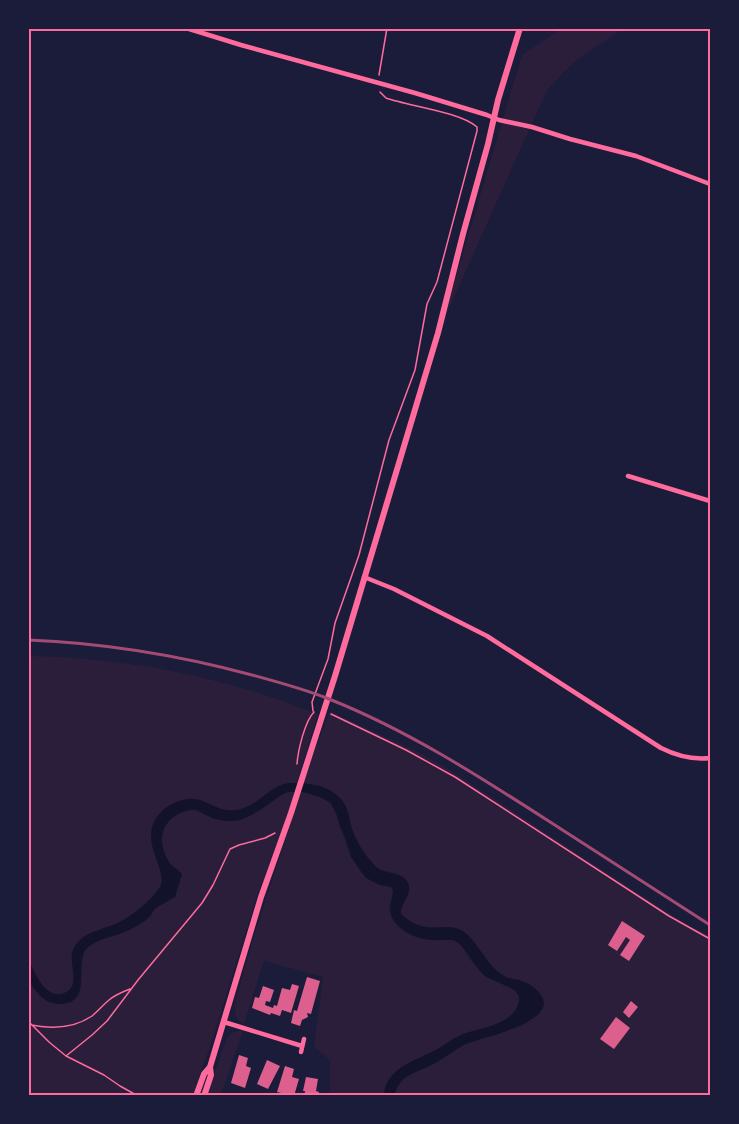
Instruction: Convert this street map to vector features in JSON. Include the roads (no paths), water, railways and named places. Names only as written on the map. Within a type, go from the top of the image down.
[{"type":"street","points":[[186,28],[499,120],[636,156],[711,184]]},
{"type":"street","points":[[204,1095],[211,1075],[210,1067],[259,905],[303,776],[438,333],[465,223],[520,28]]},
{"type":"street","points":[[628,476],[711,501]]},
{"type":"street","points":[[364,577],[405,594],[487,636],[662,748],[690,758],[711,759]]},
{"type":"street","points":[[224,1022],[302,1046]]},
{"type":"street","points":[[301,1052],[304,1039]]},
{"type":"street","points":[[196,1095],[205,1071],[210,1067]]},
{"type":"railway","points":[[28,640],[113,647],[197,662],[301,689],[358,711],[468,770],[710,925]]}]
